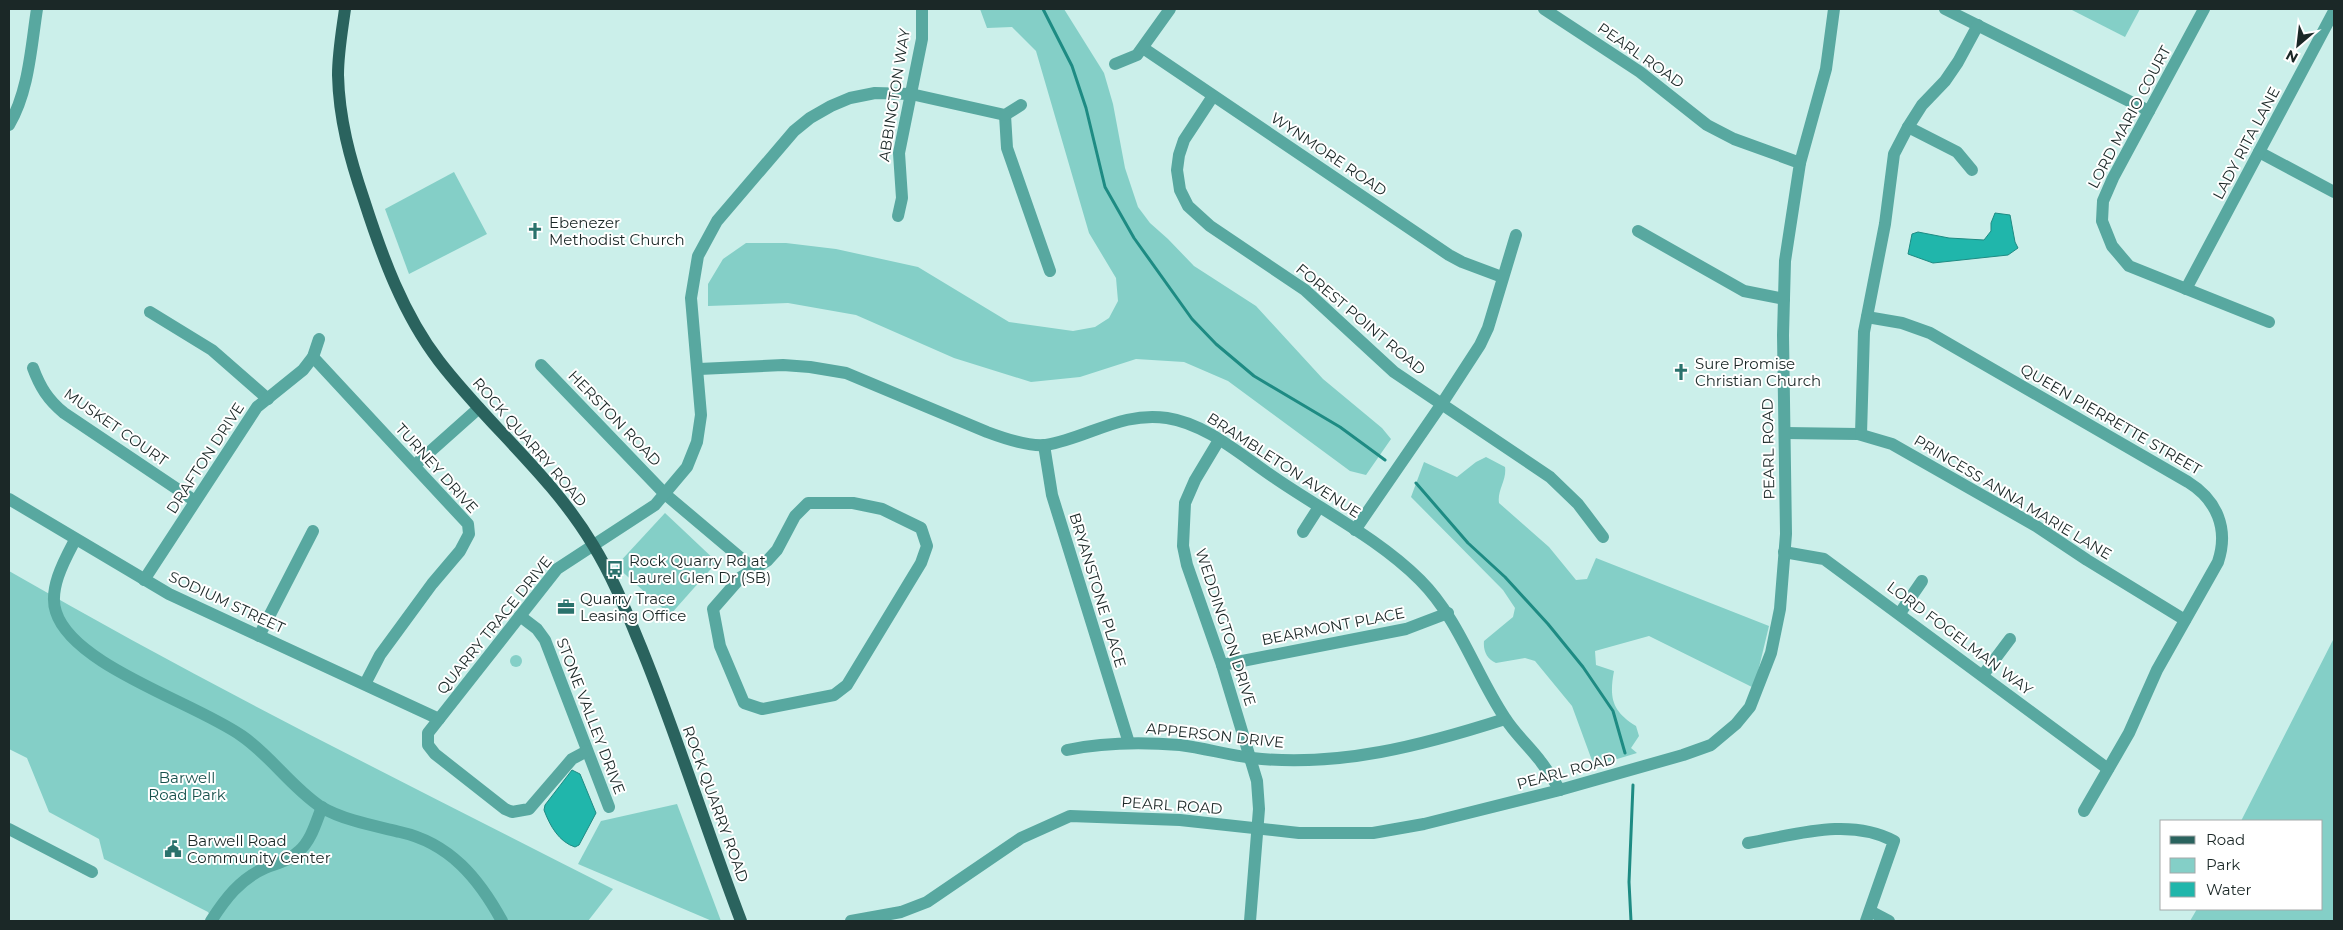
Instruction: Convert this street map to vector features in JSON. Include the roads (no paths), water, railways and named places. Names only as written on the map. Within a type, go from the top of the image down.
[{"type":"main road","name":"ROCK QUARRY ROAD","points":[[344,9],[338,58],[341,114],[349,158],[376,237],[399,294],[420,334],[439,361],[544,479],[593,545],[622,603],[661,698],[741,921]]},
{"type":"street","points":[[9,125],[21,98],[26,78],[37,9]]},
{"type":"street","name":"ABBINGTON WAY","points":[[898,216],[902,198],[898,154],[922,39],[922,9]]},
{"type":"street","points":[[1115,64],[1137,55],[1170,9]]},
{"type":"street","name":"PEARL ROAD","points":[[1544,9],[1640,72],[1707,125],[1734,139],[1800,163]]},
{"type":"street","name":"PEARL ROAD","points":[[851,921],[902,912],[927,902],[1021,838],[1070,816],[1180,820],[1299,833],[1373,833],[1424,824],[1560,790],[1683,755],[1711,745],[1736,724],[1750,707],[1770,653],[1780,609],[1784,552],[1784,261],[1800,163],[1826,69],[1834,9]]},
{"type":"street","points":[[1945,9],[2149,111]]},
{"type":"street","name":"LORD MARIO COURT","points":[[2204,9],[2103,201],[2102,222],[2112,246],[2129,266],[2269,322]]},
{"type":"street","name":"LADY RITA LANE","points":[[2186,289],[2334,11]]},
{"type":"street","points":[[1860,434],[1862,354],[1866,317],[1885,224],[1894,154],[1922,105],[1945,81],[1958,62],[1978,25]]},
{"type":"street","name":"WYNMORE ROAD","points":[[1143,48],[1449,254],[1462,262],[1502,277]]},
{"type":"street","name":"QUARRY TRACE DRIVE","points":[[587,750],[572,759],[529,809],[512,812],[505,809],[435,754],[428,744],[428,733],[557,569],[655,505],[687,467],[697,442],[701,415],[691,298],[693,277],[698,256],[717,221],[794,131],[810,118],[850,98],[875,94],[911,94],[1005,115]]},
{"type":"street","name":"FOREST POINT ROAD","points":[[1213,96],[1184,140],[1179,155],[1177,170],[1180,190],[1188,206],[1210,226],[1305,290],[1394,372],[1550,477],[1578,504],[1603,537]]},
{"type":"street","points":[[1020,105],[1005,115],[1007,148],[1050,271]]},
{"type":"street","points":[[1908,127],[1957,152],[1972,170]]},
{"type":"street","points":[[2259,152],[2334,192]]},
{"type":"street","points":[[1638,231],[1744,290],[1784,299]]},
{"type":"street","points":[[1355,530],[1480,345],[1488,328],[1516,235]]},
{"type":"street","points":[[150,312],[212,350],[268,399]]},
{"type":"street","name":"QUEEN PIERRETTE STREET","points":[[1866,317],[1902,323],[1930,333],[2180,477],[2205,494],[2219,517],[2222,532],[2222,548],[2215,568],[2157,670],[2129,733],[2084,811]]},
{"type":"street","name":"DRAFTON DRIVE","points":[[144,580],[257,407],[303,370],[313,357],[319,339]]},
{"type":"street","name":"TURNEY DRIVE","points":[[313,357],[468,524],[469,534],[460,551],[432,584],[380,656],[365,684]]},
{"type":"street","name":"HERSTON ROAD","points":[[541,365],[665,494],[755,570]]},
{"type":"street","name":"BRAMBLETON AVENUE","points":[[698,369],[783,365],[846,373],[987,432],[1010,440],[1044,445],[1093,431],[1118,421],[1145,417],[1167,418],[1193,426],[1219,440],[1404,564],[1448,613],[1505,719],[1541,762],[1560,790]]},
{"type":"street","name":"MUSKET COURT","points":[[33,368],[40,386],[51,402],[64,413],[195,501]]},
{"type":"street","points":[[415,465],[479,408]]},
{"type":"street","name":"PRINCESS ANNA MARIE LANE","points":[[1784,433],[1860,434],[1892,444],[2036,526],[2087,560],[2185,620]]},
{"type":"street","name":"WEDDINGTON DRIVE","points":[[1219,440],[1195,480],[1185,503],[1183,546],[1187,565],[1222,665],[1251,758],[1259,801],[1250,921]]},
{"type":"street","name":"BRYANSTONE PLACE","points":[[1044,445],[1052,495],[1129,742]]},
{"type":"street","name":"SODIUM STREET","points":[[9,499],[144,580],[259,636],[439,719]]},
{"type":"street","points":[[808,503],[853,503],[882,509],[921,528],[927,546],[920,562],[847,685],[834,695],[762,710],[744,703],[720,646],[713,609],[741,577],[755,570],[767,562],[777,550],[795,516],[808,503]]},
{"type":"street","points":[[1303,532],[1319,508]]},
{"type":"street","points":[[259,636],[313,531]]},
{"type":"street","points":[[75,540],[66,557],[55,589],[55,611],[67,631],[80,645],[121,673],[243,736],[294,785],[322,807],[369,825],[403,832],[432,844],[457,860],[476,878],[502,921]]},
{"type":"street","name":"LORD FOGELMAN WAY","points":[[1784,552],[1824,559],[1900,613],[2108,769]]},
{"type":"street","points":[[1900,613],[1922,580]]},
{"type":"street","name":"BEARMONT PLACE","points":[[1222,665],[1406,629],[1448,613]]},
{"type":"street","name":"STONE VALLEY DRIVE","points":[[520,616],[537,629],[545,640],[609,807]]},
{"type":"street","points":[[1983,675],[2010,639]]},
{"type":"street","name":"APPERSON DRIVE","points":[[1067,750],[1094,745],[1129,742],[1181,746],[1251,758],[1300,760],[1370,754],[1443,740],[1505,719]]},
{"type":"street","points":[[211,921],[232,891],[246,878],[265,868],[284,862],[300,851],[310,835],[322,807]]},
{"type":"street","points":[[1748,843],[1842,828],[1867,830],[1894,841],[1868,916],[1890,921]]},
{"type":"street","points":[[9,829],[92,872]]},
{"type":"water","points":[[1995,213],[2010,215],[2015,242],[2018,248],[2008,255],[1933,263],[1908,254],[1912,234],[1918,232],[1949,238],[1984,240],[1991,231],[1991,223]]},
{"type":"water","points":[[572,770],[580,774],[596,813],[579,845],[575,847],[569,845],[556,833],[544,810],[545,805]]},
{"type":"waterway","points":[[1043,9],[1072,66],[1086,108],[1105,187],[1134,238],[1192,319],[1216,344],[1254,376],[1340,427],[1385,460]]},
{"type":"waterway","points":[[1416,483],[1468,543],[1505,577],[1548,624],[1583,667],[1613,711],[1625,753]]},
{"type":"waterway","points":[[1631,921],[1629,882],[1633,785]]},
{"type":"place","name":"Ebenezer Methodist Church","points":[[535,231]]},
{"type":"place","name":"Sure Promise Christian Church","points":[[1681,372]]},
{"type":"place","name":"Rock Quarry Rd at Laurel Glen Dr (SB)","points":[[615,569]]},
{"type":"place","name":"Quarry Trace Leasing Office","points":[[566,607]]},
{"type":"place","name":"Barwell Road Community Center","points":[[173,849]]},
{"type":"park label","name":"Barwell Road Park","points":[[187,786]]}]
